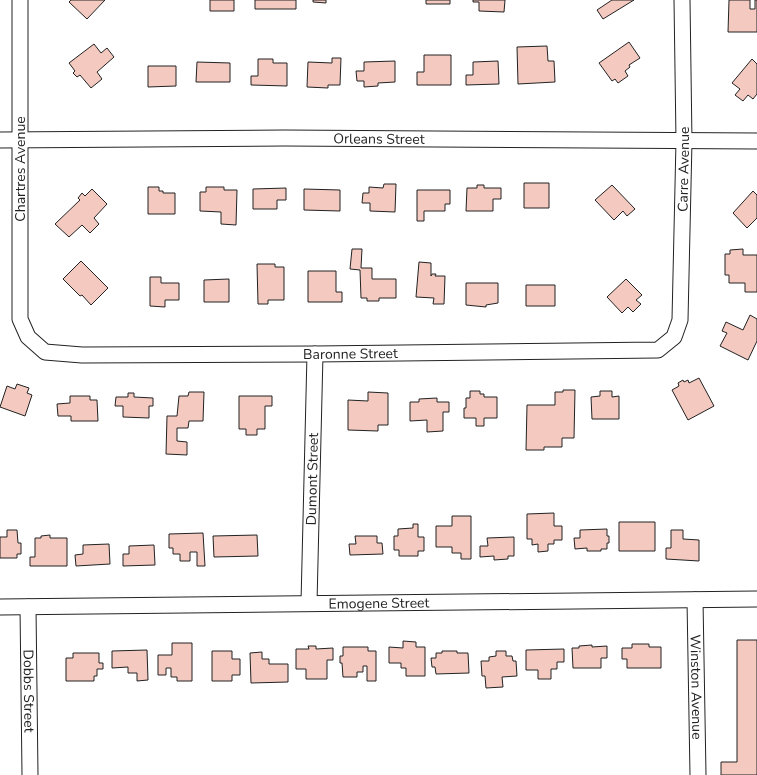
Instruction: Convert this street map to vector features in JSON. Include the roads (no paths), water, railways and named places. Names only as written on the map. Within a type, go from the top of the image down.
[{"type":"street","name":"Chartres Avenue","points":[[20,0],[20,318],[28,337]]},
{"type":"street","name":"Carre Avenue","points":[[674,337],[680,320],[684,141],[682,0]]},
{"type":"street","name":"Orleans Street","points":[[0,140],[293,138],[757,141]]},
{"type":"street","name":"Baronne Street","points":[[28,337],[45,352],[82,356],[658,350],[674,337]]},
{"type":"street","name":"Dumont Street","points":[[309,603],[315,354]]},
{"type":"street","name":"Emogene Street","points":[[0,607],[757,599]]},
{"type":"street","name":"Winston Avenue","points":[[695,600],[698,775]]},
{"type":"street","name":"Dobbs Street","points":[[28,607],[30,775]]}]
